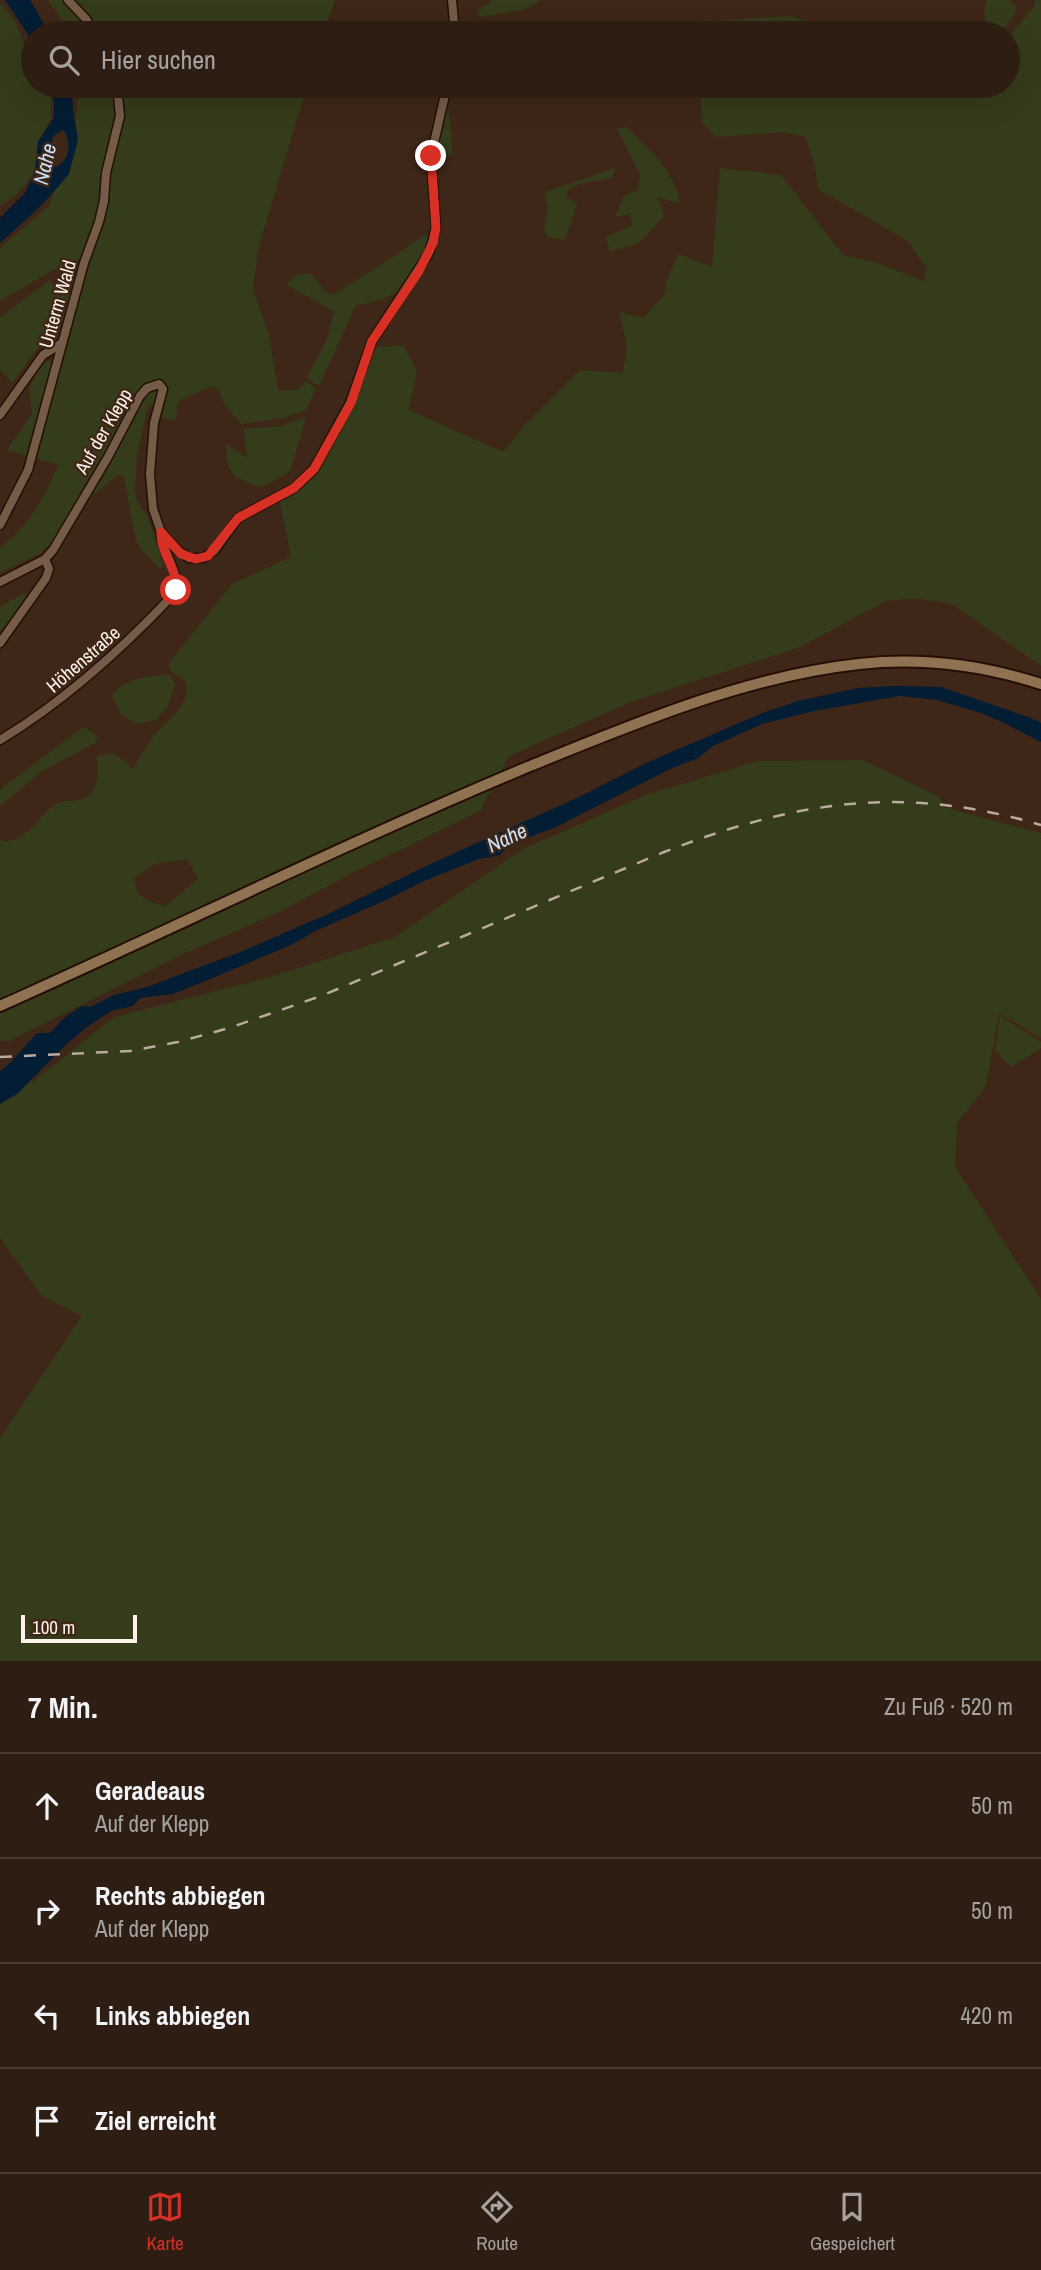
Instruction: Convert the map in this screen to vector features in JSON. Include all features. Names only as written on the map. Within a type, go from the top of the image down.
[{"type":"main road","points":[[0,1006],[413,816],[569,750],[659,716],[753,686],[836,667],[907,661],[975,667],[1041,684]]},
{"type":"street","points":[[68,0],[87,21]]},
{"type":"street","points":[[452,0],[454,21]]},
{"type":"street","name":"Unterm Wald","points":[[0,524],[28,470],[104,201],[106,173],[120,116],[118,98]]},
{"type":"street","points":[[161,532],[181,554],[196,559],[208,556],[238,518],[294,488],[314,469],[351,403],[372,341],[429,253],[436,228],[431,156],[444,98]]},
{"type":"street","points":[[0,415],[43,355],[62,343]]},
{"type":"street","name":"Auf der Klepp","points":[[44,559],[53,550],[96,478],[140,396],[147,388],[159,384],[163,389],[154,423],[150,490],[162,542],[176,578],[176,590]]},
{"type":"street","points":[[0,582],[44,559],[49,569],[46,578],[0,643]]},
{"type":"street","name":"Höhenstraße","points":[[0,740],[41,715],[114,655],[176,590]]},
{"type":"green space","points":[[48,0],[335,0],[327,21],[63,21]]},
{"type":"green space","points":[[493,0],[541,0],[524,10],[479,17],[477,11]]},
{"type":"green space","points":[[987,0],[1009,0],[1016,6],[1010,21],[986,21],[984,11]]},
{"type":"green space","points":[[1035,0],[1041,0],[1041,666],[952,604],[913,598],[886,601],[798,648],[633,701],[509,756],[480,811],[277,913],[181,955],[9,1041],[0,1041],[0,840],[8,841],[23,835],[54,805],[82,799],[90,794],[98,776],[97,756],[112,753],[126,761],[130,768],[134,767],[156,733],[180,708],[185,697],[186,682],[169,670],[169,663],[232,584],[291,557],[280,502],[309,480],[335,442],[362,380],[372,348],[403,345],[417,371],[409,410],[503,452],[526,424],[580,370],[623,373],[627,346],[619,312],[643,318],[665,294],[666,283],[678,254],[712,267],[720,168],[781,175],[843,255],[877,263],[923,281],[927,269],[908,241],[818,189],[814,162],[805,137],[783,132],[716,137],[702,123],[701,98],[1020,98],[1020,23],[1035,5]],"holes":[[[187,859],[198,879],[165,906],[138,894],[134,878],[157,863]]]},
{"type":"green space","points":[[0,3],[17,25],[21,36],[21,98],[51,98],[51,119],[38,141],[34,173],[18,193],[0,206]]},
{"type":"green space","points":[[791,16],[805,21],[713,21]]},
{"type":"green space","points":[[78,98],[303,98],[258,249],[253,290],[269,334],[278,391],[297,390],[306,381],[316,389],[306,410],[283,418],[241,424],[213,386],[181,400],[177,404],[176,418],[172,420],[162,418],[161,399],[151,405],[147,410],[137,455],[135,490],[137,502],[148,517],[162,567],[159,568],[140,548],[135,538],[124,476],[119,474],[83,506],[59,546],[49,545],[39,554],[0,572],[0,547],[19,530],[35,510],[58,465],[7,450],[32,414],[29,388],[42,362],[55,360],[61,332],[45,338],[12,383],[0,370],[0,318],[50,280],[61,297],[68,277],[58,267],[0,301],[0,248],[49,206],[75,129]]},
{"type":"green space","points":[[448,103],[453,154],[435,160],[445,106]]},
{"type":"green space","points":[[626,127],[667,171],[680,204],[658,197],[664,216],[639,243],[610,252],[606,237],[633,225],[629,214],[615,217],[624,196],[638,190],[640,174],[617,129]]},
{"type":"green space","points":[[615,168],[612,178],[579,184],[568,190],[566,196],[577,204],[565,239],[549,238],[544,230],[548,209],[545,192]]},
{"type":"green space","points":[[424,235],[432,237],[409,280],[390,296],[356,305],[319,386],[306,378],[326,342],[334,312],[286,284],[297,274],[312,274],[324,291],[334,295]]},
{"type":"green space","points":[[306,417],[290,472],[261,487],[233,474],[228,463],[226,444],[247,458],[244,429],[281,426]]},
{"type":"green space","points":[[24,593],[26,600],[0,631],[0,607]]},
{"type":"green space","points":[[170,674],[175,685],[167,707],[156,720],[135,724],[120,713],[112,696],[118,689],[130,681]]},
{"type":"green space","points":[[84,727],[98,737],[95,743],[41,772],[0,806],[0,791],[3,787]]},
{"type":"green space","points":[[863,760],[940,797],[943,807],[1041,833],[1041,1038],[999,1013],[986,1086],[957,1123],[955,1167],[1041,1299],[1041,1661],[0,1661],[0,1438],[82,1316],[42,1296],[0,1238],[0,1104],[32,1080],[34,1084],[114,1017],[267,978],[395,937],[523,849],[646,795],[758,761]]},
{"type":"green space","points":[[1000,1016],[1041,1042],[1041,1048],[1011,1067],[995,1051]]},
{"type":"water","points":[[5,0],[30,0],[42,21],[21,21],[21,24]]},
{"type":"water","name":"Nahe","points":[[53,98],[72,98],[78,140],[69,174],[43,204],[0,243],[0,218],[25,193],[35,172],[38,142],[54,117]],"holes":[[[63,130],[68,140],[64,161],[55,167],[49,162],[53,136]]]},
{"type":"water","name":"Nahe","points":[[941,687],[1031,718],[1041,723],[1041,742],[978,712],[937,700],[900,696],[814,711],[762,724],[713,746],[698,758],[670,769],[556,827],[509,845],[500,855],[479,859],[424,881],[315,931],[291,945],[173,994],[140,998],[133,1006],[111,1011],[67,1044],[17,1094],[0,1104],[0,1071],[37,1033],[50,1033],[65,1017],[82,1006],[90,1007],[114,995],[144,988],[238,953],[328,914],[646,763],[760,714],[798,701],[858,688]]},
{"type":"railway","points":[[0,1057],[130,1051],[229,1028],[321,996],[664,852],[759,820],[850,804],[895,802],[990,812],[1041,825]]},
{"type":"route","points":[[176,590],[176,578],[162,542],[161,532],[181,554],[196,559],[208,556],[238,518],[294,488],[314,469],[351,403],[372,341],[419,271],[433,243],[436,228],[431,156]]}]
